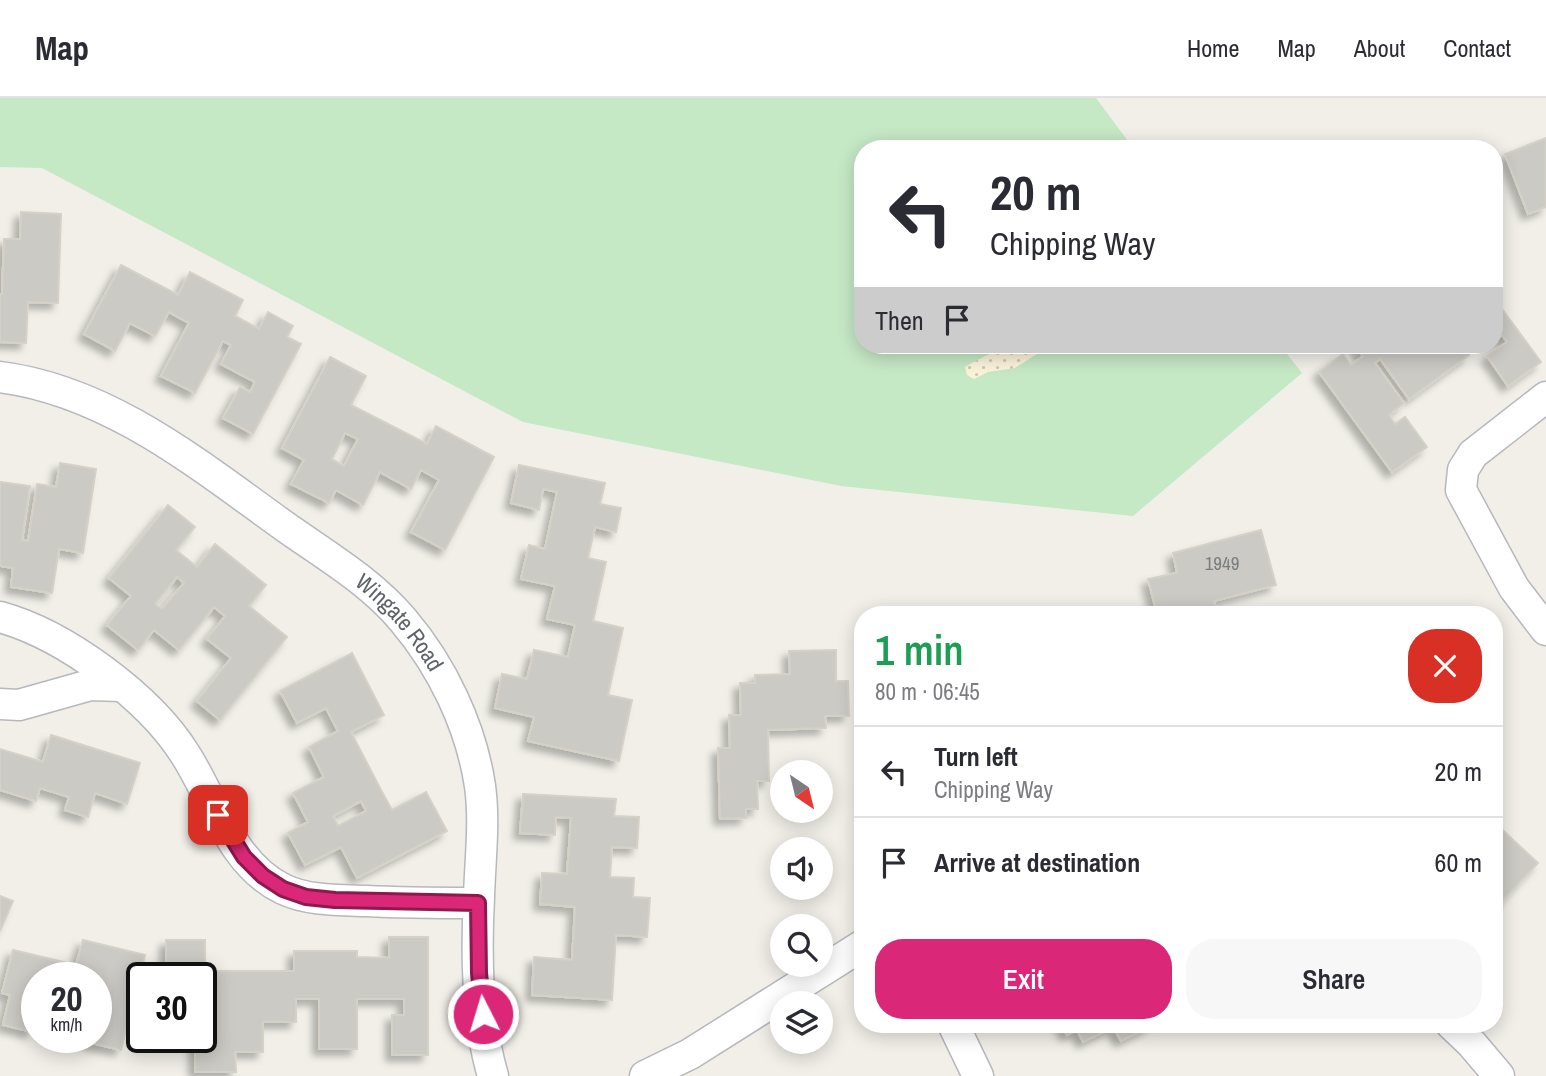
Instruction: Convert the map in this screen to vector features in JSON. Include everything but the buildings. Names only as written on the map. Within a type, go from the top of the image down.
[{"type":"street","name":"Wingate Road","points":[[0,377],[79,397],[113,412],[196,463],[370,587],[402,619],[436,666],[457,706],[473,751],[480,788],[478,903],[481,998],[493,1076]]},
{"type":"street","points":[[1546,397],[1473,454],[1463,470],[1461,490],[1514,588],[1546,630]]},
{"type":"street","points":[[0,617],[67,646],[147,705],[167,727],[186,755],[244,857],[263,876],[283,889],[306,897],[335,900],[478,903]]},
{"type":"street","points":[[0,704],[19,705],[90,685],[121,687]]},
{"type":"street","points":[[645,1076],[690,1054],[854,951]]},
{"type":"street","points":[[957,1033],[978,1076]]},
{"type":"street","points":[[1459,1033],[1499,1076]]},
{"type":"green space","points":[[0,98],[1096,98],[1127,140],[854,140],[854,354],[1287,354],[1302,373],[1133,516],[841,486],[523,422],[42,168],[0,167]]},
{"type":"sand","points":[[989,354],[1037,354],[1015,368],[988,372],[974,379],[967,375],[965,367]]},
{"type":"route","points":[[218,815],[244,857],[263,876],[283,889],[306,897],[418,904],[478,903],[479,973],[483,1014]]}]
